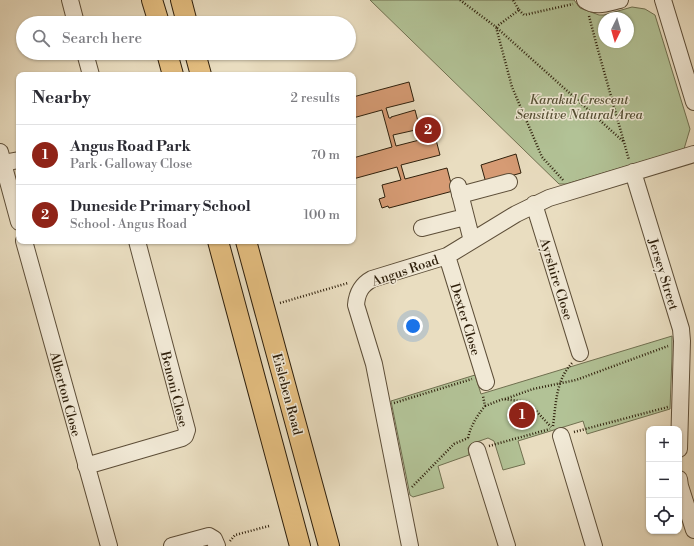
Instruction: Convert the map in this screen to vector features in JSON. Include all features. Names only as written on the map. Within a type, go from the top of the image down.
[{"type":"main road","points":[[152,0],[157,16]]},
{"type":"main road","points":[[181,0],[185,16]]},
{"type":"main road","points":[[169,60],[172,72]]},
{"type":"main road","points":[[197,60],[200,72]]},
{"type":"main road","points":[[219,244],[300,546]]},
{"type":"main road","name":"Eisleben Road","points":[[247,244],[329,546]]},
{"type":"street","points":[[70,0],[74,16]]},
{"type":"street","points":[[585,0],[592,4],[599,5],[620,0]]},
{"type":"street","points":[[663,0],[694,102]]},
{"type":"street","points":[[87,60],[90,72]]},
{"type":"street","name":"Angus Road","points":[[410,546],[374,364],[356,305],[362,286],[372,279],[447,256],[534,204],[549,198],[694,154]]},
{"type":"street","points":[[16,160],[1,157],[16,211]]},
{"type":"street","name":"Jersey Street","points":[[633,172],[681,330],[680,426]]},
{"type":"street","points":[[472,240],[459,191],[509,182]]},
{"type":"street","name":"Ayrshire Close","points":[[534,204],[580,354]]},
{"type":"street","points":[[422,228],[465,217]]},
{"type":"street","name":"Alberton Close","points":[[25,244],[109,546]]},
{"type":"street","name":"Benoni Close","points":[[86,466],[182,438],[187,430],[137,244]]},
{"type":"street","name":"Dexter Close","points":[[447,256],[485,379]]},
{"type":"street","points":[[556,432],[594,546]]},
{"type":"street","points":[[473,444],[506,546]]},
{"type":"street","points":[[682,492],[694,530]]},
{"type":"street","points":[[172,546],[206,537],[219,542]]},
{"type":"path","points":[[460,0],[496,27],[624,142]]},
{"type":"path","points":[[513,0],[524,15],[585,0],[633,172]]},
{"type":"path","points":[[496,27],[519,10]]},
{"type":"path","points":[[496,27],[512,87],[542,157],[564,180],[565,193]]},
{"type":"path","points":[[277,303],[354,281]]},
{"type":"path","points":[[473,444],[474,422],[485,406],[533,390],[576,380],[682,341]]},
{"type":"path","points":[[556,432],[559,385],[566,369],[580,354]]},
{"type":"path","points":[[382,404],[396,403],[485,379],[483,394],[485,406]]},
{"type":"path","points":[[503,399],[528,402],[556,432]]},
{"type":"path","points":[[400,492],[409,489],[454,444],[473,444],[556,432],[669,407],[680,406]]},
{"type":"path","points":[[219,542],[235,535],[269,526]]},
{"type":"green space","name":"Karakul Crescent Sensitive Natural Area","points":[[370,0],[574,0],[580,8],[598,15],[598,48],[634,48],[634,12],[614,12],[632,7],[645,9],[655,15],[690,129],[684,149],[566,184],[559,184]]},
{"type":"green space","points":[[672,336],[670,409],[587,434],[583,421],[518,441],[525,464],[503,470],[494,441],[488,438],[471,444],[468,448],[469,455],[438,466],[444,488],[413,497],[410,495],[391,401],[475,375],[481,394]]},
{"type":"building","points":[[409,82],[414,101],[386,108],[389,118],[415,110],[420,129],[393,135],[396,146],[435,136],[440,155],[401,165],[405,179],[447,168],[453,191],[389,208],[388,206],[382,208],[379,199],[385,197],[382,185],[401,180],[397,167],[356,178],[356,157],[392,147],[382,110],[356,117],[356,96]]},
{"type":"building","points":[[516,154],[521,173],[486,183],[481,165]]},
{"type":"place","name":"Duneside Primary School","points":[[428,130]]},
{"type":"place","name":"Angus Road Park","points":[[522,415]]}]
